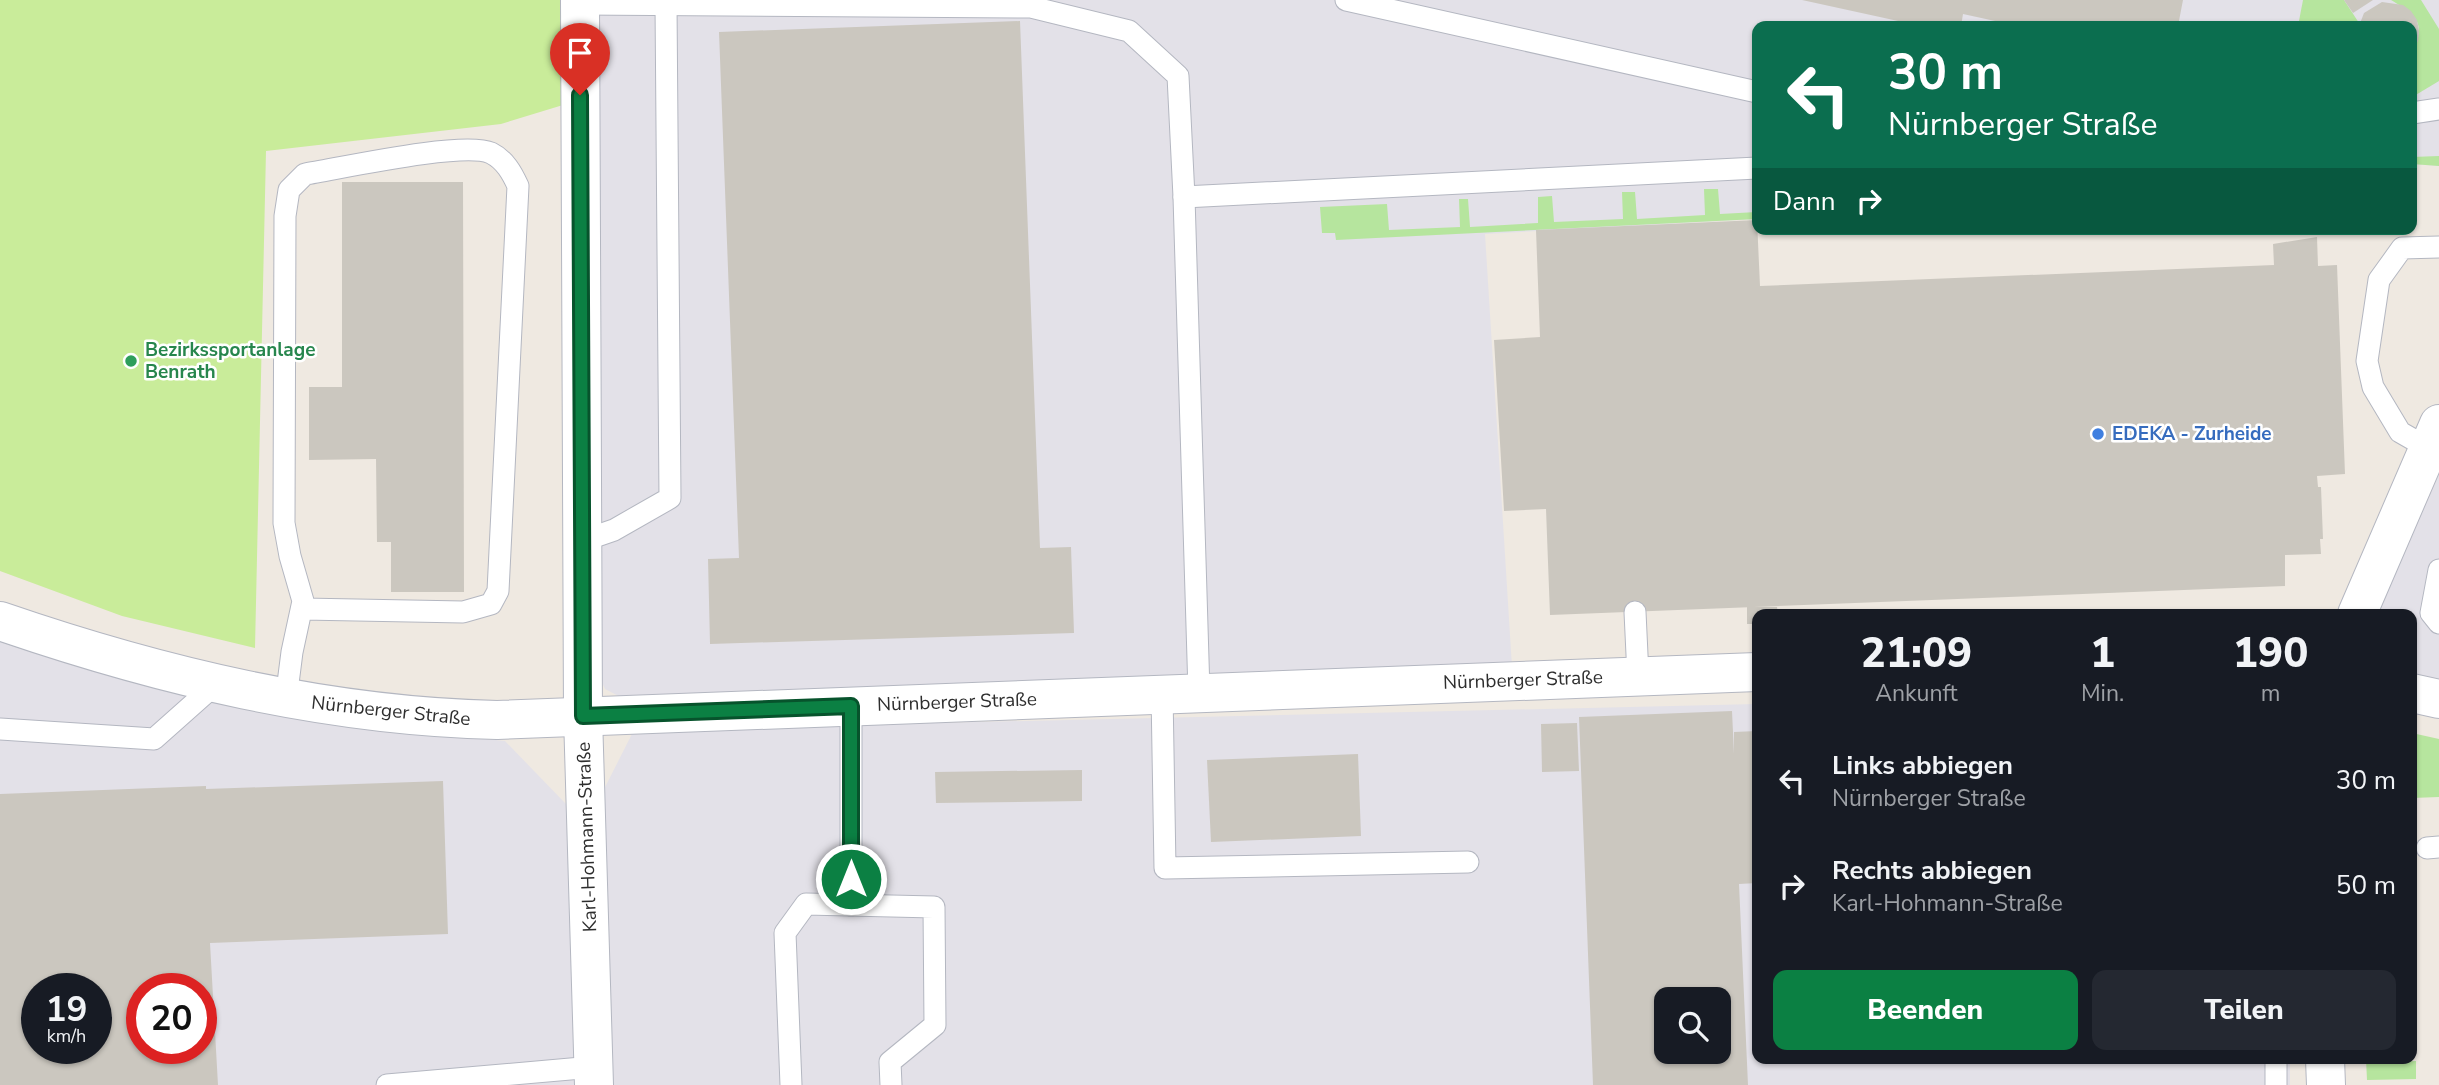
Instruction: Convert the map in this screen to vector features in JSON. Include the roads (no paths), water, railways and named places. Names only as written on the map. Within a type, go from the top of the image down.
[{"type":"street","name":"Karl-Hohmann-Straße","points":[[580,2],[583,716],[594,1076]]},
{"type":"street","points":[[2359,609],[2434,436]]},
{"type":"street","name":"Nürnberger Straße","points":[[0,621],[115,657],[286,699],[363,711],[460,719],[1752,672]]},
{"type":"street","points":[[2417,694],[2439,699]]},
{"type":"street","points":[[2325,1064],[2326,1085]]},
{"type":"lane","points":[[1346,0],[1752,91]]},
{"type":"lane","points":[[580,2],[666,5],[932,3],[1031,7],[1129,31],[1178,76],[1199,692]]},
{"type":"lane","points":[[582,541],[614,530],[670,498],[666,5]]},
{"type":"lane","points":[[2417,112],[2439,109]]},
{"type":"lane","points":[[286,699],[292,652],[303,609],[284,523],[285,216],[289,190],[305,174],[463,149],[491,153],[509,168],[518,186],[498,591],[491,604],[463,612],[303,609]]},
{"type":"lane","points":[[1184,197],[1752,168]]},
{"type":"lane","points":[[2434,436],[2400,432],[2373,387],[2367,361],[2379,280],[2402,248],[2439,247]]},
{"type":"lane","points":[[2439,569],[2431,613],[2439,623]]},
{"type":"lane","points":[[1635,612],[1637,676]]},
{"type":"lane","points":[[0,729],[154,738],[218,683]]},
{"type":"lane","points":[[1162,693],[1165,868],[1468,862]]},
{"type":"lane","points":[[851,706],[851,905]]},
{"type":"lane","points":[[791,1085],[785,933],[806,904],[934,907],[935,1025],[890,1062],[891,1085]]},
{"type":"lane","points":[[2276,1064],[2276,1085]]},
{"type":"lane","points":[[387,1085],[594,1076]]},
{"type":"place","name":"Bezirkssportanlage Benrath","points":[[131,361]]},
{"type":"place","name":"EDEKA - Zurheide","points":[[2098,434]]}]
